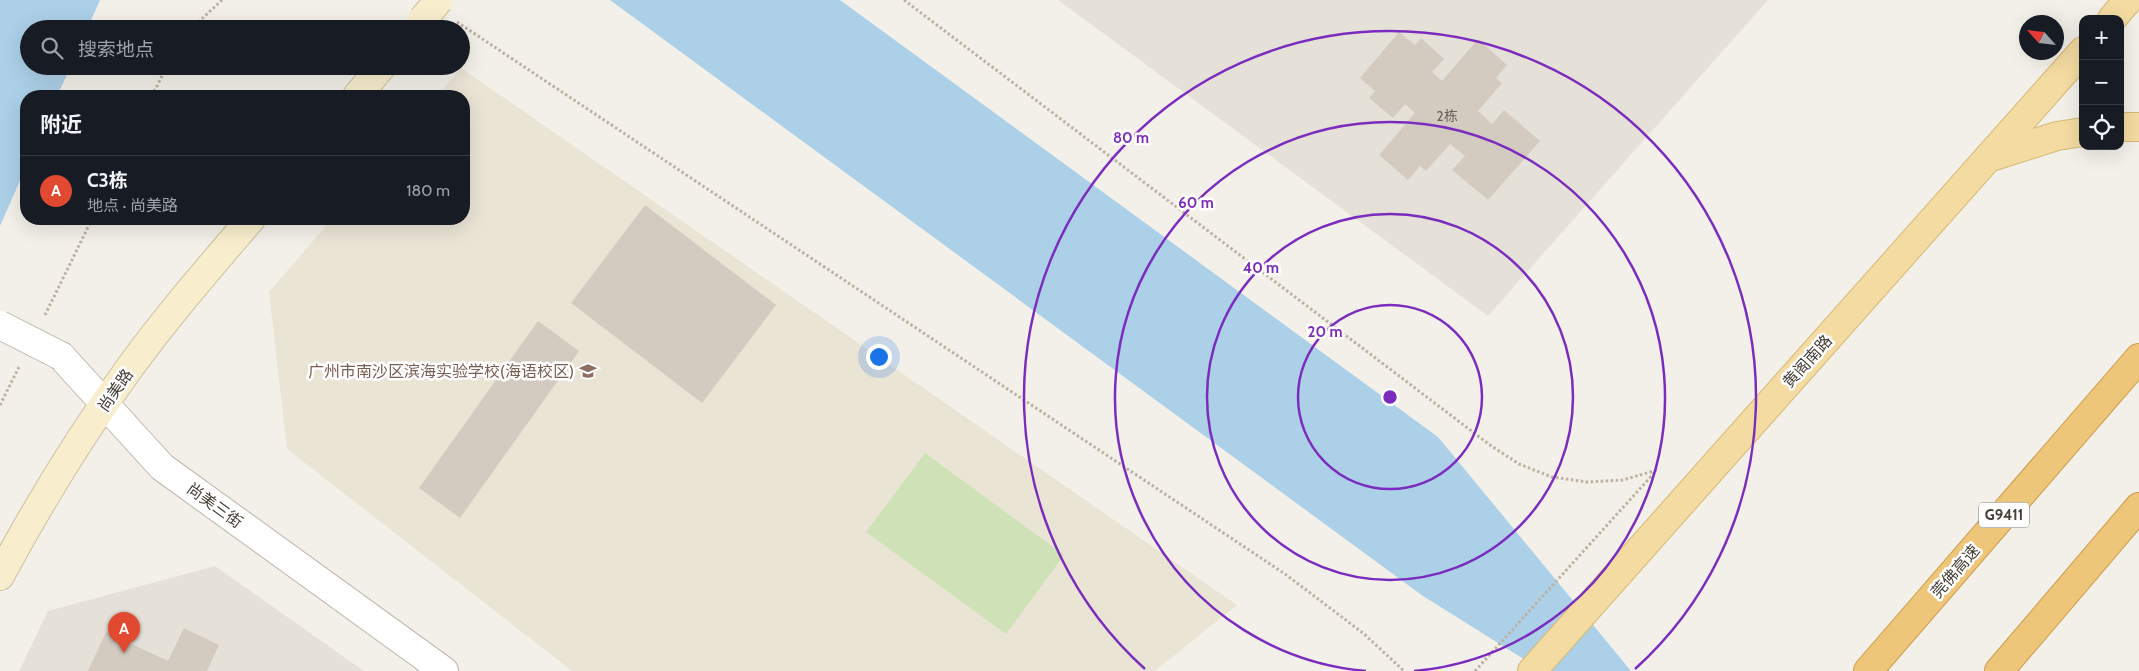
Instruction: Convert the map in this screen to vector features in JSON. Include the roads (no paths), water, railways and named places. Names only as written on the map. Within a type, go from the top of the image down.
[{"type":"highway","name":"莞佛高速","points":[[1868,671],[2139,358]]},
{"type":"highway","points":[[1999,671],[2139,507]]},
{"type":"main road","points":[[2115,15],[2128,0]]},
{"type":"main road","name":"黄阁南路","points":[[1532,671],[2079,56]]},
{"type":"main road","points":[[2124,127],[2139,127]]},
{"type":"main road","points":[[1988,158],[2057,136],[2079,133]]},
{"type":"street","points":[[361,90],[374,75]]},
{"type":"street","name":"尚美路","points":[[0,576],[60,472],[104,404],[171,314],[246,225]]},
{"type":"street","name":"尚美三街","points":[[0,324],[61,356],[162,467],[444,671]]},
{"type":"water","points":[[0,0],[100,0],[91,20],[20,20],[20,75],[67,75],[60,90],[20,90],[20,181],[0,226]]},
{"type":"water","points":[[610,0],[840,0],[1438,437],[1631,671],[1543,671],[1423,596]]},
{"type":"place","name":"广州市南沙区滨海实验学校(海语校区)","points":[[588,371]]},
{"type":"place","name":"C3栋","points":[[124,653]]}]
